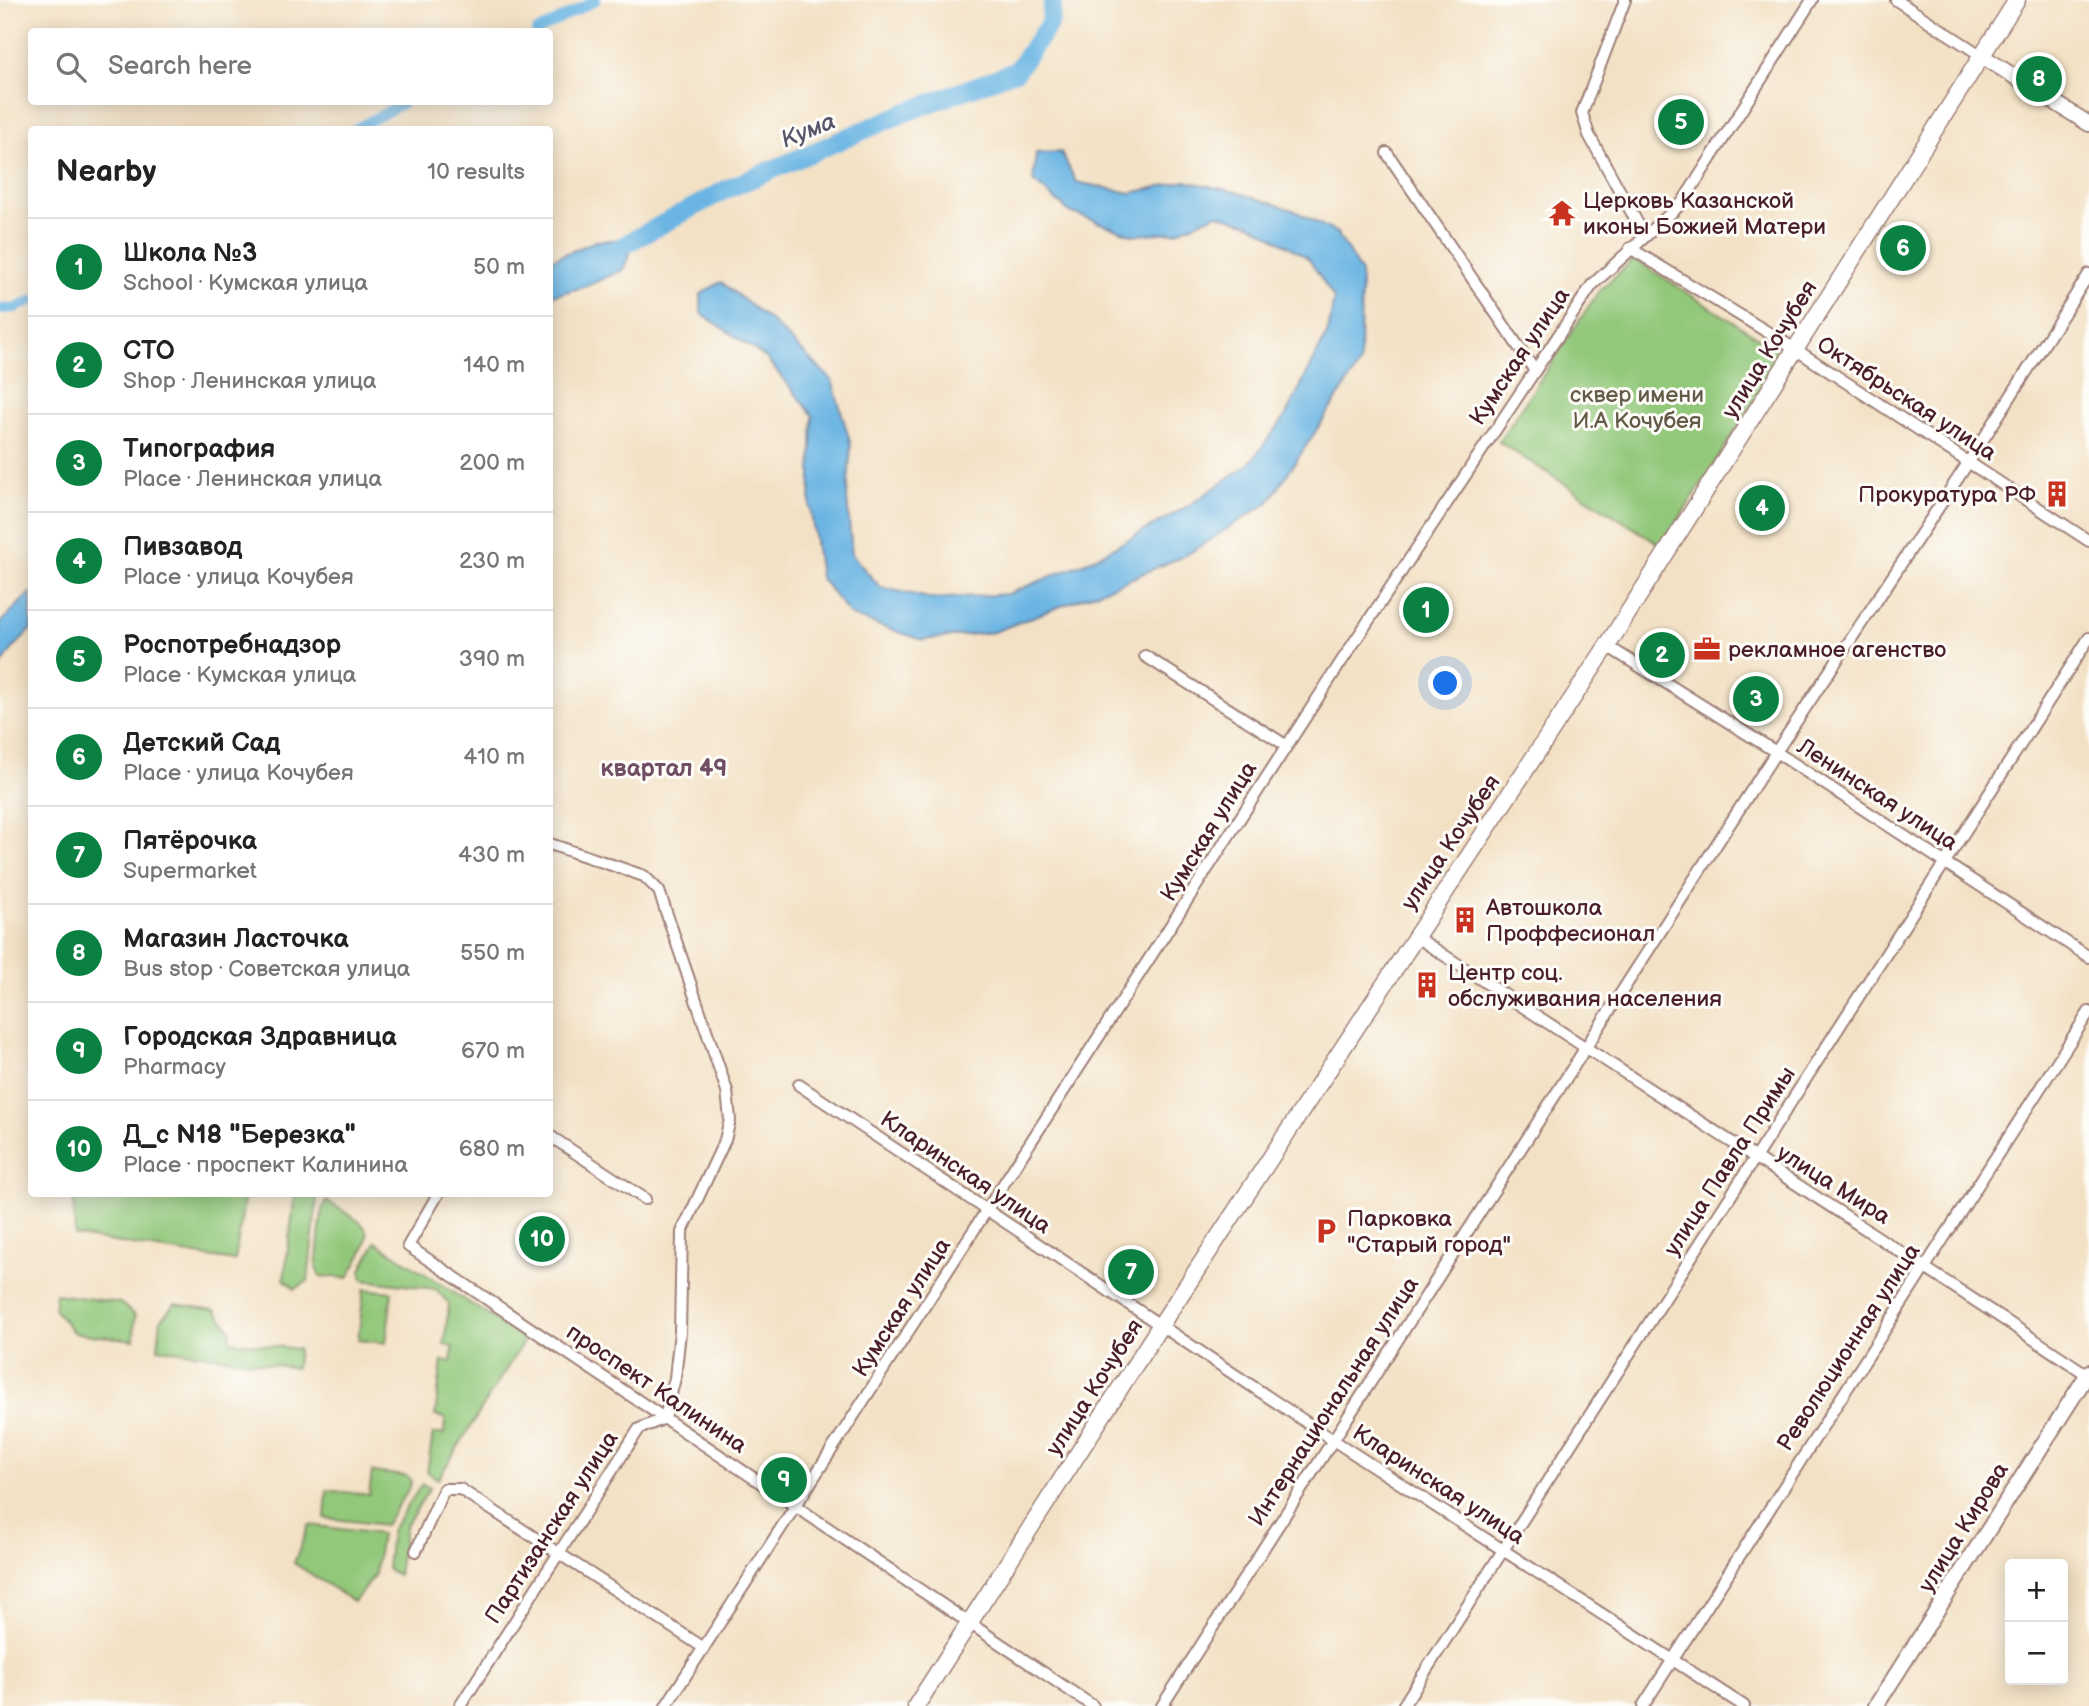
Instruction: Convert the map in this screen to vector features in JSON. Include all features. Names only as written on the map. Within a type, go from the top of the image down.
[{"type":"main road","name":"улица Кочубея","points":[[916,1706],[1160,1326],[1607,646],[2017,0]]},
{"type":"street","points":[[1625,0],[1582,113],[1589,135],[1644,235]]},
{"type":"street","name":"Кумская улица","points":[[666,1706],[1287,746],[1592,285],[1682,203],[1812,0]]},
{"type":"street","points":[[1896,0],[2089,124]]},
{"type":"street","points":[[1387,153],[1535,371]]},
{"type":"street","name":"Октябрьская улица","points":[[1630,248],[1649,257],[1795,349],[2089,541]]},
{"type":"street","name":"Интернациональная улица","points":[[1162,1706],[1776,752],[1968,463],[2089,274]]},
{"type":"street","name":"улица Павла Примы","points":[[1403,1706],[2089,638]]},
{"type":"street","name":"Ленинская улица","points":[[1607,646],[1776,752],[2089,957]]},
{"type":"street","points":[[1145,656],[1287,746]]},
{"type":"street","points":[[553,845],[644,876],[659,891],[727,1091],[730,1120],[725,1140],[682,1232],[680,1332],[675,1378],[665,1418]]},
{"type":"street","name":"улица Мира","points":[[1415,936],[1755,1159],[1925,1265],[2088,1374]]},
{"type":"street","name":"Революционная улица","points":[[1643,1706],[2089,1012]]},
{"type":"street","name":"Кларинская улица","points":[[799,1085],[987,1213],[1744,1706]]},
{"type":"street","points":[[553,1138],[645,1199]]},
{"type":"street","name":"проспект Калинина","points":[[436,1197],[408,1246],[1093,1706]]},
{"type":"street","name":"улица Кирова","points":[[1876,1706],[2088,1374]]},
{"type":"street","name":"Партизанская улица","points":[[460,1706],[639,1429],[665,1418]]},
{"type":"street","points":[[416,1551],[444,1489],[460,1489],[704,1648]]},
{"type":"green space","name":"сквер имени И.А Кочубея","points":[[1634,259],[1784,354],[1662,546],[1499,442],[1599,291]]},
{"type":"green space","points":[[73,1197],[245,1197],[235,1261],[75,1236]]},
{"type":"green space","points":[[295,1197],[316,1197],[308,1281],[295,1289],[284,1279]]},
{"type":"green space","points":[[327,1201],[363,1225],[367,1232],[364,1249],[348,1278],[320,1276],[316,1268],[322,1209]]},
{"type":"green space","points":[[376,1242],[525,1339],[438,1479],[427,1472],[433,1434],[444,1434],[445,1418],[435,1416],[442,1361],[451,1362],[453,1347],[444,1345],[449,1304],[436,1289],[363,1280],[361,1270]]},
{"type":"green space","points":[[364,1289],[392,1292],[386,1343],[358,1340]]},
{"type":"green space","points":[[56,1294],[120,1303],[135,1315],[134,1340],[74,1333],[54,1309]]},
{"type":"green space","points":[[175,1304],[215,1310],[231,1330],[230,1341],[298,1349],[296,1368],[158,1348],[161,1319]]},
{"type":"green space","points":[[372,1472],[406,1476],[411,1480],[410,1487],[385,1525],[325,1518],[327,1490],[369,1495]]},
{"type":"green space","points":[[422,1484],[430,1488],[405,1527],[398,1575],[387,1569],[391,1531]]},
{"type":"green space","points":[[309,1525],[381,1534],[375,1574],[354,1602],[294,1563]]},
{"type":"water","points":[[1061,152],[1076,182],[1131,193],[1185,181],[1236,192],[1293,210],[1337,233],[1361,273],[1360,364],[1269,502],[1186,555],[994,632],[922,640],[851,616],[820,577],[810,505],[813,415],[766,358],[701,313],[701,294],[721,282],[773,323],[832,380],[851,445],[847,497],[852,555],[880,587],[933,599],[1008,594],[1091,560],[1185,508],[1249,464],[1285,417],[1328,332],[1334,298],[1308,258],[1253,225],[1217,214],[1176,232],[1133,235],[1070,212],[1033,181],[1036,153]]},
{"type":"water","points":[[636,238],[623,270],[584,287],[553,295],[553,259],[596,241]]},
{"type":"water","points":[[28,595],[28,632],[0,667],[0,623]]},
{"type":"waterway","points":[[544,28],[596,0]]},
{"type":"waterway","name":"Кума","points":[[613,251],[725,190],[904,113],[1016,71],[1050,23],[1053,0]]},
{"type":"waterway","points":[[360,126],[399,105]]},
{"type":"waterway","points":[[0,309],[16,308],[28,302]]},
{"type":"place","name":"Магазин Ласточка","points":[[2039,79]]},
{"type":"place","name":"Роспотребнадзор","points":[[1681,122]]},
{"type":"place","name":"Церковь Казанской иконы Божией Матери","points":[[1562,213]]},
{"type":"place","name":"Детский Сад","points":[[1903,248]]},
{"type":"place","name":"Прокуратура РФ","points":[[2057,494]]},
{"type":"place","name":"Пивзавод","points":[[1762,508]]},
{"type":"place","name":"Школа №3","points":[[1426,610]]},
{"type":"place","name":"рекламное агенство","points":[[1707,649]]},
{"type":"place","name":"СТО","points":[[1662,655]]},
{"type":"place","name":"Типография","points":[[1756,699]]},
{"type":"place","name":"Автошкола Проффесионал","points":[[1465,920]]},
{"type":"place","name":"Центр соц. обслуживания населения","points":[[1427,985]]},
{"type":"place","name":"Парковка \"Старый город\"","points":[[1326,1231]]},
{"type":"place","name":"Д_с N18 \"Березка\"","points":[[542,1239]]},
{"type":"place","name":"Пятёрочка","points":[[1131,1272]]},
{"type":"place","name":"Городская Здравница","points":[[784,1480]]},
{"type":"district","name":"квартал 49","points":[[664,768]]}]
